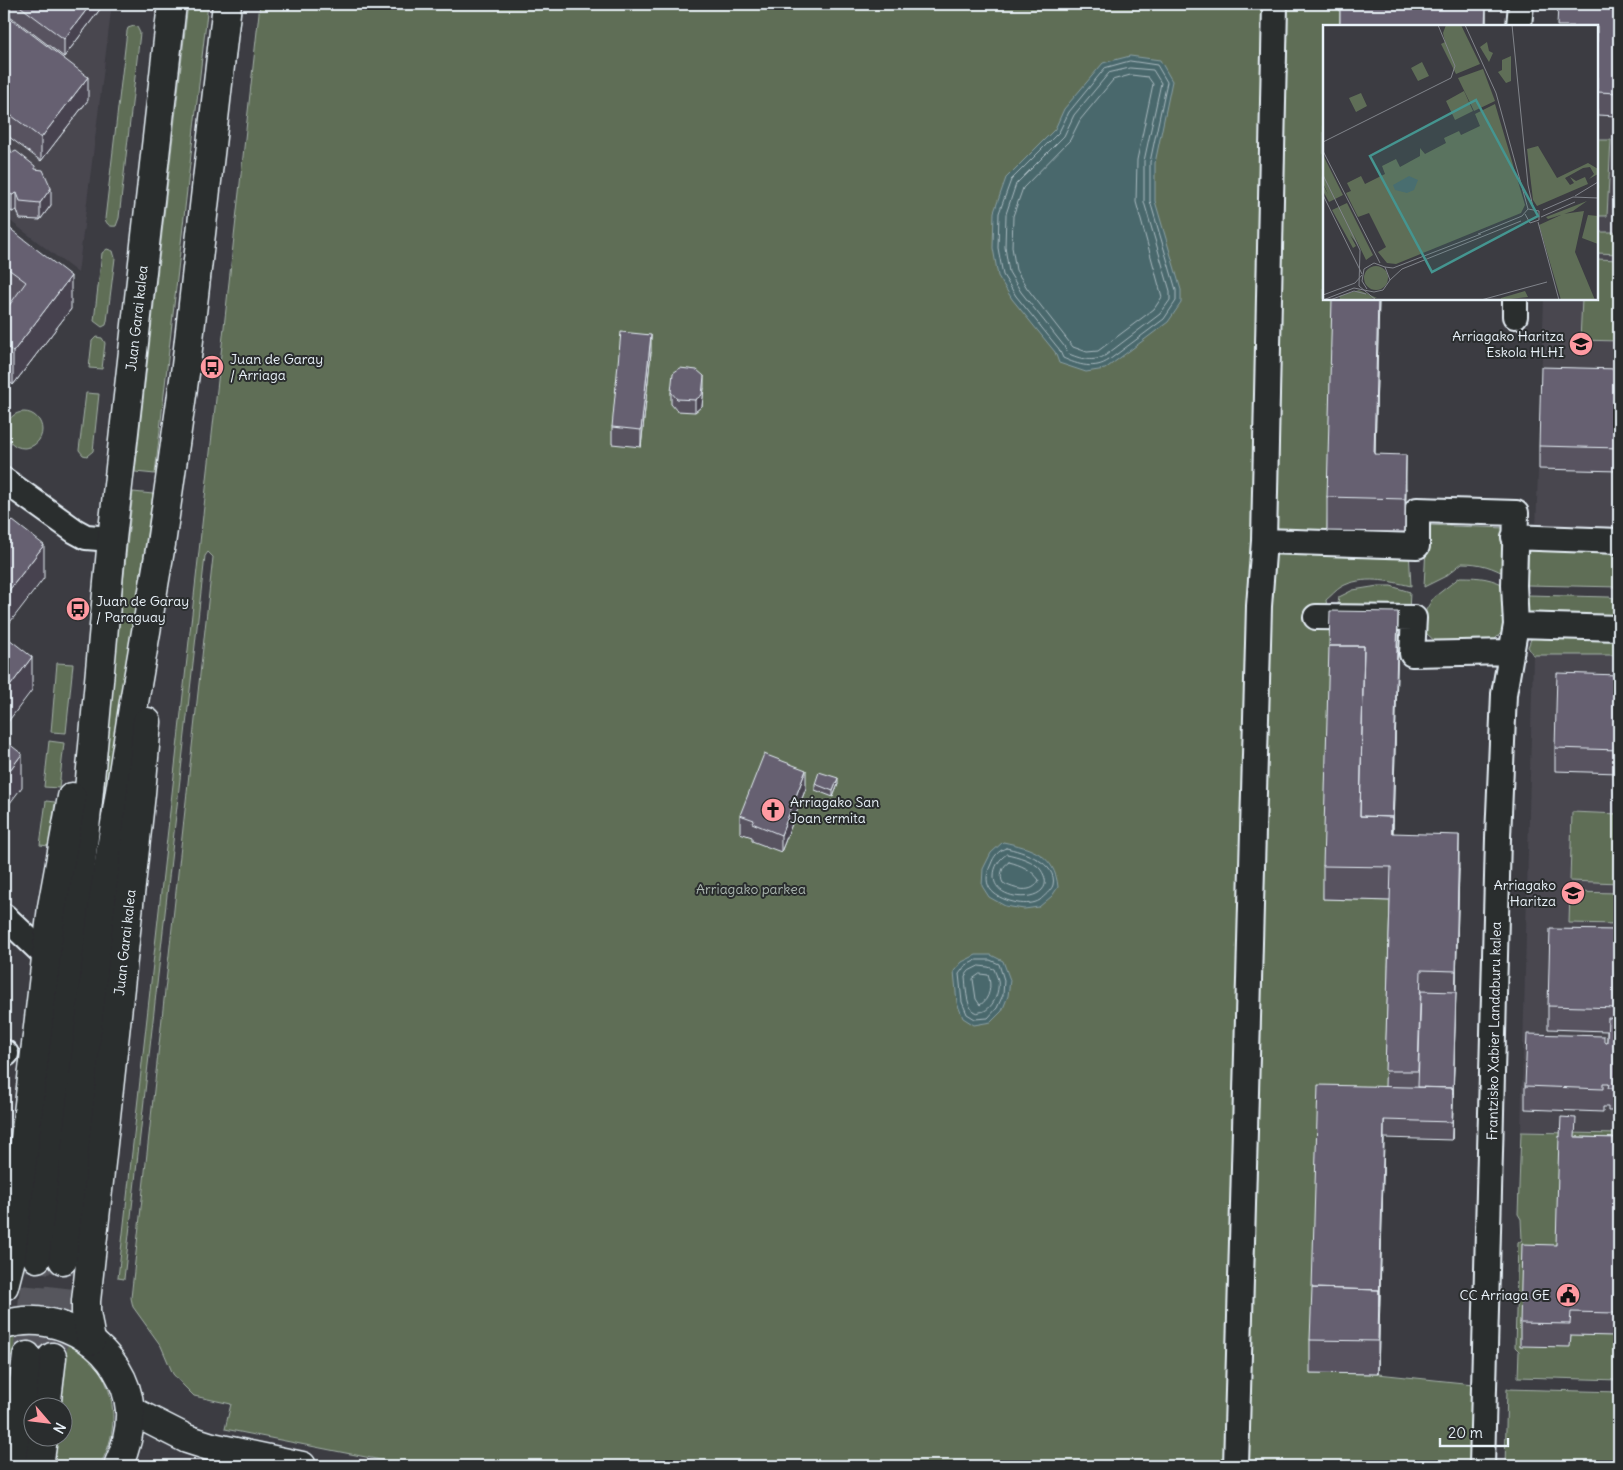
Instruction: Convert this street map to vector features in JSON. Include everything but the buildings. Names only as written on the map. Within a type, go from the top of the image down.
[{"type":"main road","name":"Juan Garai kalea","points":[[172,4],[102,633],[50,1259],[132,708],[161,544],[186,366],[226,4]]},
{"type":"main road","name":"Juan Garai kalea","points":[[91,1341],[86,1301],[141,793],[161,544]]},
{"type":"main road","name":"Juan Garai kalea","points":[[4,1286],[11,1259],[10,1213],[52,907],[102,633]]},
{"type":"main road","points":[[4,1325],[14,1322],[41,1321],[68,1327],[91,1341],[110,1360],[124,1384],[130,1410],[128,1443],[118,1466]]},
{"type":"main road","points":[[33,1398],[34,1364]]},
{"type":"main road","points":[[130,1410],[163,1428],[193,1441],[212,1447],[302,1466]]},
{"type":"main road","points":[[4,1450],[22,1423]]},
{"type":"main road","points":[[14,1466],[22,1441]]},
{"type":"main road","points":[[40,1466],[42,1448]]},
{"type":"street","points":[[1236,1466],[1260,606],[1264,541],[1275,4]]},
{"type":"street","points":[[1519,25],[1520,4]]},
{"type":"street","points":[[4,480],[75,531],[86,537],[112,540]]},
{"type":"street","name":"Frantzisko Xabier Landaburu kalea","points":[[1264,541],[1417,546],[1417,510],[1516,513],[1514,537],[1516,626],[1504,694],[1498,838],[1482,1466]]},
{"type":"street","points":[[1514,537],[1619,542]]},
{"type":"street","points":[[1316,617],[1414,618],[1412,654],[1510,652]]},
{"type":"street","points":[[1516,626],[1619,628]]},
{"type":"street","points":[[4,916],[46,956]]},
{"type":"shaded area","points":[[4,4],[112,4],[78,273],[4,216]]},
{"type":"shaded area","name":"Arriagako Haritza Eskola HLHI","points":[[1598,115],[1619,116],[1619,532],[1536,530],[1544,300],[1598,300]]},
{"type":"shaded area","name":"Arriagako Haritza","points":[[1533,655],[1619,655],[1619,1134],[1521,1132]]},
{"type":"green space","points":[[188,4],[208,4],[155,474],[135,472]]},
{"type":"green space","name":"Arriagako parkea","points":[[260,4],[1341,4],[1340,25],[1323,25],[1323,300],[1333,300],[1327,531],[1329,545],[1409,550],[1411,586],[1376,580],[1358,581],[1341,587],[1326,600],[1330,628],[1323,899],[1391,901],[1385,1104],[1310,1373],[1378,1374],[1473,1384],[1471,1466],[411,1466],[225,1429],[231,1404],[194,1396],[173,1374],[161,1346],[133,1307],[131,1298],[213,557],[208,552],[205,556],[124,1279],[118,1278]]},
{"type":"green space","points":[[137,27],[140,33],[119,218],[116,226],[112,226],[105,219],[127,31],[128,28]]},
{"type":"green space","points":[[1598,140],[1611,140],[1607,216],[1598,216]]},
{"type":"green space","points":[[1598,232],[1619,232],[1619,254],[1598,253]]},
{"type":"green space","points":[[107,249],[113,251],[115,258],[107,321],[106,325],[102,327],[94,321],[102,253]]},
{"type":"green space","points":[[1598,259],[1619,260],[1619,341],[1580,340],[1582,300],[1598,300]]},
{"type":"green space","points":[[96,337],[102,338],[105,343],[102,369],[89,368],[92,341]]},
{"type":"green space","points":[[86,393],[99,394],[93,451],[87,456],[83,455],[79,450]]},
{"type":"green space","points":[[24,412],[37,417],[42,430],[37,443],[24,448],[11,443],[6,430],[11,417]]},
{"type":"green space","points":[[133,492],[153,494],[96,869],[92,869]]},
{"type":"green space","points":[[1427,525],[1506,528],[1508,576],[1486,566],[1462,563],[1446,576],[1424,587]]},
{"type":"green space","points":[[1529,547],[1619,550],[1619,587],[1527,585]]},
{"type":"green space","points":[[1460,577],[1486,579],[1510,588],[1507,627],[1494,640],[1468,651],[1441,647],[1425,632],[1426,610],[1433,598]]},
{"type":"green space","points":[[1391,586],[1410,592],[1409,612],[1337,611],[1339,597],[1353,590]]},
{"type":"green space","points":[[1528,595],[1609,597],[1619,599],[1619,623],[1527,621]]},
{"type":"green space","points":[[1538,633],[1619,636],[1619,655],[1533,655],[1528,647],[1531,639]]},
{"type":"green space","points":[[57,663],[73,664],[66,733],[51,732]]},
{"type":"green space","points":[[49,741],[64,743],[59,788],[44,787]]},
{"type":"green space","points":[[46,801],[55,802],[49,846],[40,845]]},
{"type":"green space","points":[[1572,812],[1619,814],[1619,883],[1570,881]]},
{"type":"green space","points":[[1570,892],[1619,893],[1619,924],[1569,923]]},
{"type":"green space","name":"CC Arriaga GE","points":[[1521,1132],[1619,1134],[1619,1380],[1518,1377],[1519,1351],[1515,1347],[1518,1243],[1522,1240],[1521,1219],[1518,1214]]},
{"type":"green space","points":[[25,1334],[51,1337],[74,1346],[90,1358],[101,1373],[109,1391],[113,1410],[108,1448],[99,1466],[54,1466],[57,1448],[72,1448],[72,1398],[62,1398],[66,1363],[62,1360],[21,1353],[7,1357],[4,1374],[4,1338]]},
{"type":"green space","points":[[1507,1389],[1619,1392],[1619,1466],[1505,1466]]},
{"type":"water","points":[[1130,56],[1160,60],[1172,81],[1155,163],[1155,201],[1181,290],[1181,303],[1168,322],[1105,369],[1086,372],[1059,363],[1055,352],[1012,299],[998,276],[993,248],[994,212],[1006,178],[1055,129],[1064,109],[1103,63]]},
{"type":"water","points":[[1003,842],[1032,850],[1047,860],[1052,867],[1058,887],[1052,896],[1039,907],[1024,909],[1005,906],[989,897],[982,886],[983,869],[991,853]]},
{"type":"water","points":[[976,955],[991,955],[1003,961],[1010,980],[1008,996],[1002,1011],[991,1022],[974,1025],[963,1018],[957,1003],[954,971],[962,962]]},
{"type":"tunnel","points":[[27,1356],[37,1258]]},
{"type":"tunnel","points":[[52,1357],[63,1260]]},
{"type":"place","name":"Arriagako Haritza Eskola HLHI","points":[[1581,344]]},
{"type":"place","name":"Juan de Garay / Arriaga","points":[[212,367]]},
{"type":"place","name":"Juan de Garay / Paraguay","points":[[78,609]]},
{"type":"place","name":"Arriagako San Joan ermita","points":[[773,810]]},
{"type":"place","name":"Arriagako Haritza","points":[[1573,893]]},
{"type":"place","name":"CC Arriaga GE","points":[[1568,1295]]}]
